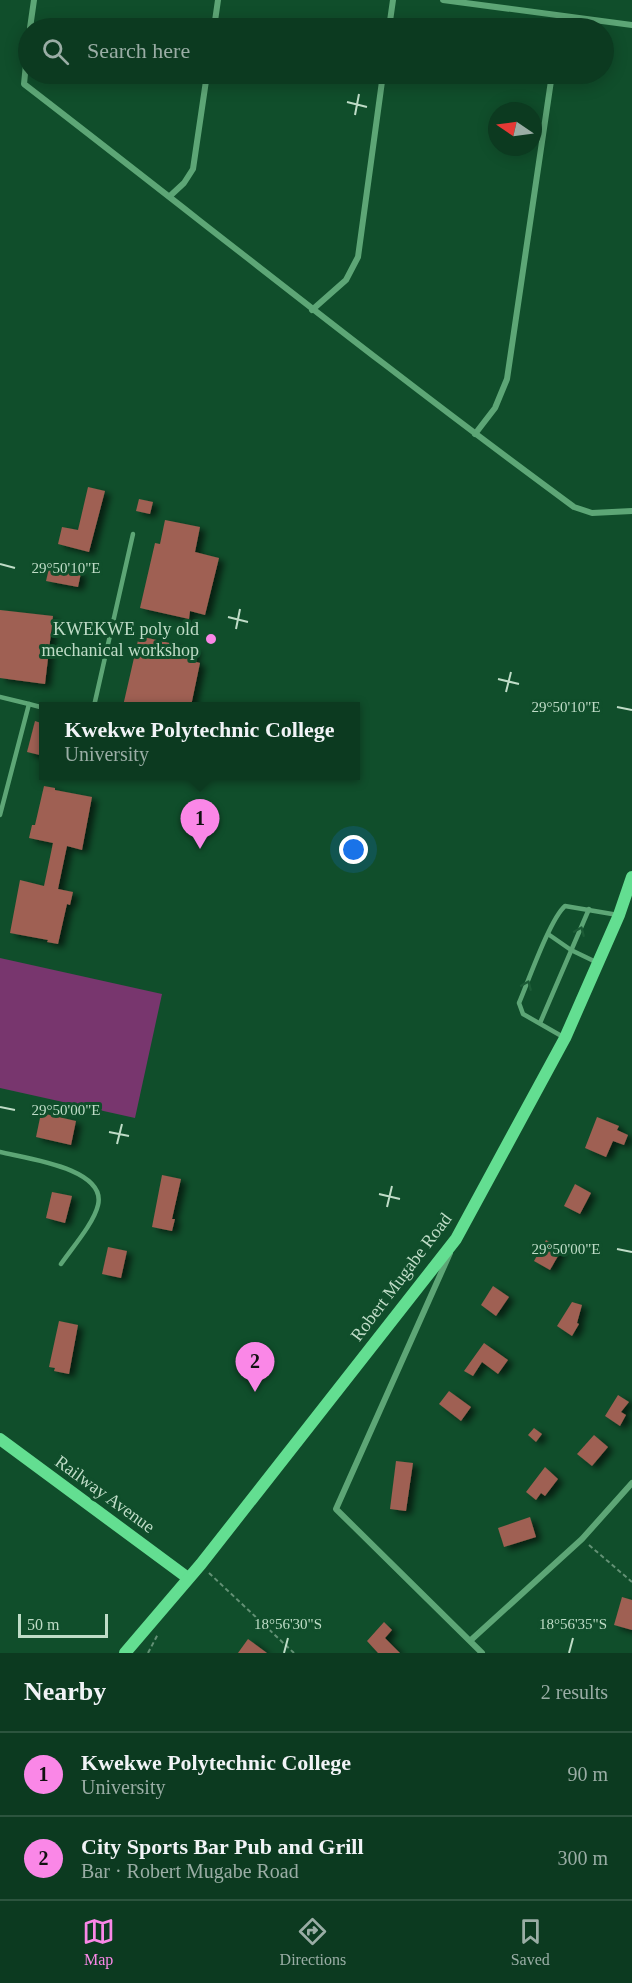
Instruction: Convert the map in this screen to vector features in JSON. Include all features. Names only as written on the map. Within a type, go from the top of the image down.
[{"type":"main road","name":"Robert Mugabe Road","points":[[125,1653],[201,1563],[456,1239],[564,1038],[619,915],[632,877]]},
{"type":"main road","name":"Railway Avenue","points":[[0,1439],[188,1578]]},
{"type":"street","points":[[31,18],[33,0]]},
{"type":"street","points":[[215,18],[218,0]]},
{"type":"street","points":[[390,18],[393,0]]},
{"type":"street","points":[[443,0],[568,18]]},
{"type":"street","points":[[614,24],[632,26]]},
{"type":"street","points":[[24,84],[170,196],[312,310],[475,435],[574,507],[592,513],[632,511]]},
{"type":"street","points":[[170,196],[184,183],[193,169],[206,84]]},
{"type":"street","points":[[312,310],[346,280],[358,257],[382,84]]},
{"type":"street","points":[[475,435],[495,408],[507,380],[551,84]]},
{"type":"street","points":[[456,1239],[336,1509],[482,1653]]},
{"type":"street","points":[[471,1640],[582,1539],[632,1483]]},
{"type":"lane","points":[[95,702],[133,534]]},
{"type":"lane","points":[[0,697],[39,707]]},
{"type":"lane","points":[[0,815],[29,704]]},
{"type":"lane","points":[[564,1038],[523,1014],[519,1003],[548,934],[560,910],[565,906],[619,915]]},
{"type":"lane","points":[[540,1023],[589,909]]},
{"type":"lane","points":[[548,934],[571,950],[598,963]]},
{"type":"lane","points":[[0,1152],[76,1172],[88,1180],[98,1193],[98,1204],[93,1216],[61,1264]]},
{"type":"path","points":[[582,1539],[632,1582]]},
{"type":"path","points":[[201,1563],[218,1582],[294,1653]]},
{"type":"shaded area","points":[[0,958],[162,994],[135,1118],[0,1088]]},
{"type":"building","points":[[88,487],[105,491],[89,552],[58,544],[62,527],[78,530]]},
{"type":"building","points":[[139,499],[153,502],[150,514],[136,511]]},
{"type":"building","points":[[165,520],[200,527],[195,552],[219,558],[205,615],[190,611],[189,619],[140,608],[155,543],[160,544]]},
{"type":"building","points":[[50,564],[81,573],[78,587],[46,581]]},
{"type":"building","points":[[0,610],[53,616],[45,684],[0,678]]},
{"type":"building","points":[[139,636],[196,649],[193,661],[200,663],[192,702],[124,702]]},
{"type":"building","points":[[35,721],[39,722],[39,755],[27,752]]},
{"type":"building","points":[[44,786],[92,797],[82,850],[67,846],[58,889],[73,892],[70,905],[67,904],[58,944],[10,933],[20,880],[44,886],[53,843],[29,838],[32,825],[35,825]]},
{"type":"building","points":[[41,1113],[76,1121],[71,1145],[36,1137]]},
{"type":"building","points":[[597,1117],[619,1126],[617,1130],[628,1135],[624,1145],[613,1141],[606,1157],[585,1148]]},
{"type":"building","points":[[162,1175],[181,1179],[172,1219],[175,1219],[172,1231],[152,1227]]},
{"type":"building","points":[[575,1184],[591,1193],[580,1214],[564,1206]]},
{"type":"building","points":[[52,1192],[72,1196],[65,1223],[46,1218]]},
{"type":"building","points":[[546,1240],[562,1249],[550,1270],[534,1261]]},
{"type":"building","points":[[108,1247],[127,1251],[121,1278],[102,1274]]},
{"type":"building","points":[[493,1286],[509,1297],[496,1316],[481,1305]]},
{"type":"building","points":[[572,1302],[582,1305],[577,1323],[579,1324],[572,1336],[557,1326]]},
{"type":"building","points":[[59,1321],[78,1325],[69,1374],[54,1371],[55,1368],[49,1367]]},
{"type":"building","points":[[484,1343],[508,1360],[498,1374],[482,1362],[473,1376],[464,1371]]},
{"type":"building","points":[[449,1391],[471,1407],[461,1421],[439,1404]]},
{"type":"building","points":[[618,1395],[629,1402],[621,1412],[626,1415],[620,1426],[605,1416]]},
{"type":"building","points":[[534,1428],[542,1434],[536,1442],[528,1435]]},
{"type":"building","points":[[594,1435],[608,1447],[592,1466],[577,1454]]},
{"type":"building","points":[[396,1461],[413,1463],[406,1511],[390,1509]]},
{"type":"building","points":[[545,1467],[558,1479],[545,1496],[541,1493],[536,1500],[526,1492]]},
{"type":"building","points":[[530,1517],[536,1537],[504,1547],[498,1528]]},
{"type":"building","points":[[622,1597],[632,1600],[632,1630],[614,1625]]},
{"type":"building","points":[[384,1622],[392,1630],[385,1638],[400,1653],[378,1653],[367,1641]]},
{"type":"building","points":[[248,1639],[267,1653],[238,1653]]},
{"type":"place","name":"KWEKWE poly old mechanical workshop","points":[[211,639]]},
{"type":"place","name":"Kwekwe Polytechnic College","points":[[200,849]]},
{"type":"place","name":"City Sports Bar Pub and Grill","points":[[255,1392]]}]
